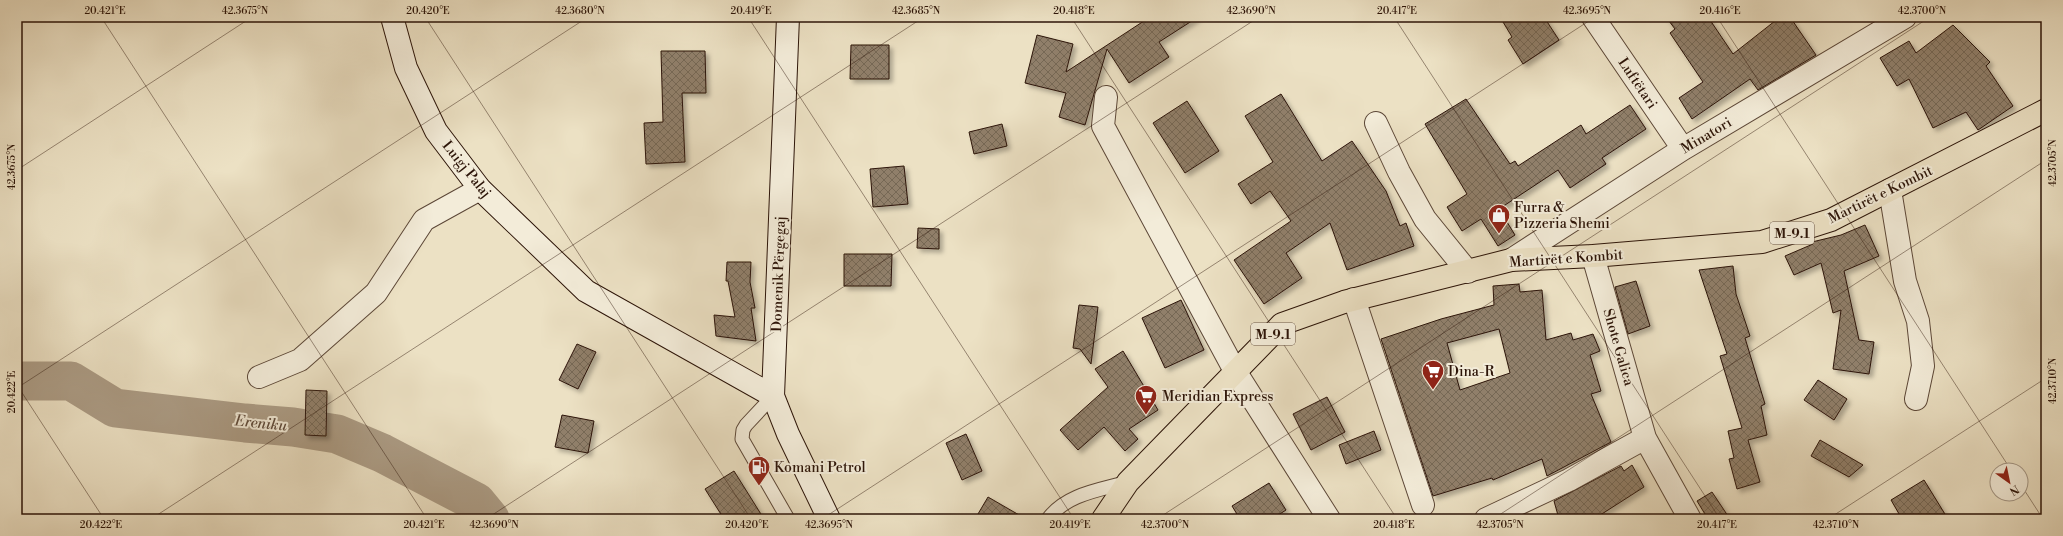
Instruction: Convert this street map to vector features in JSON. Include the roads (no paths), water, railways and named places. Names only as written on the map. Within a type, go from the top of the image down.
[{"type":"main road","name":"Martirët e Kombit","points":[[1103,519],[1128,482],[1282,324],[1354,299],[1468,272],[1511,260],[1593,256],[1762,242],[1831,220],[2046,110]]},
{"type":"street","name":"Luigj Palaj","points":[[392,17],[406,68],[436,131],[480,189],[586,291],[773,396]]},
{"type":"street","name":"Domenik Përgegaj","points":[[788,17],[773,396],[788,434],[829,519]]},
{"type":"street","name":"Luftëtari","points":[[1593,17],[1683,149]]},
{"type":"street","name":"Minatori","points":[[1511,260],[1883,23],[1905,17]]},
{"type":"street","points":[[1106,97],[1103,126],[1235,371],[1330,519]]},
{"type":"street","points":[[1376,123],[1399,172],[1425,219],[1468,272]]},
{"type":"street","points":[[259,376],[300,360],[376,293],[424,220],[480,189]]},
{"type":"street","points":[[1890,190],[1905,281],[1919,329],[1923,366],[1916,399]]},
{"type":"street","name":"Shote Galica","points":[[1593,256],[1645,438],[1690,519]]},
{"type":"street","points":[[1354,299],[1423,505]]},
{"type":"street","points":[[1486,519],[1569,480],[1645,438]]},
{"type":"lane","points":[[773,396],[746,425],[743,430],[742,439],[788,519]]},
{"type":"lane","points":[[1048,519],[1056,509],[1069,500],[1128,482]]},
{"type":"waterway","name":"Ereniku","points":[[17,381],[71,381],[115,408],[293,427],[337,434],[382,453],[476,502],[490,519]]},
{"type":"place","name":"Furra & Pizzeria Shemi","points":[[1499,234]]},
{"type":"place","name":"Dina-R","points":[[1433,390]]},
{"type":"place","name":"Meridian Express","points":[[1146,416]]},
{"type":"place","name":"Komani Petrol","points":[[759,486]]}]
